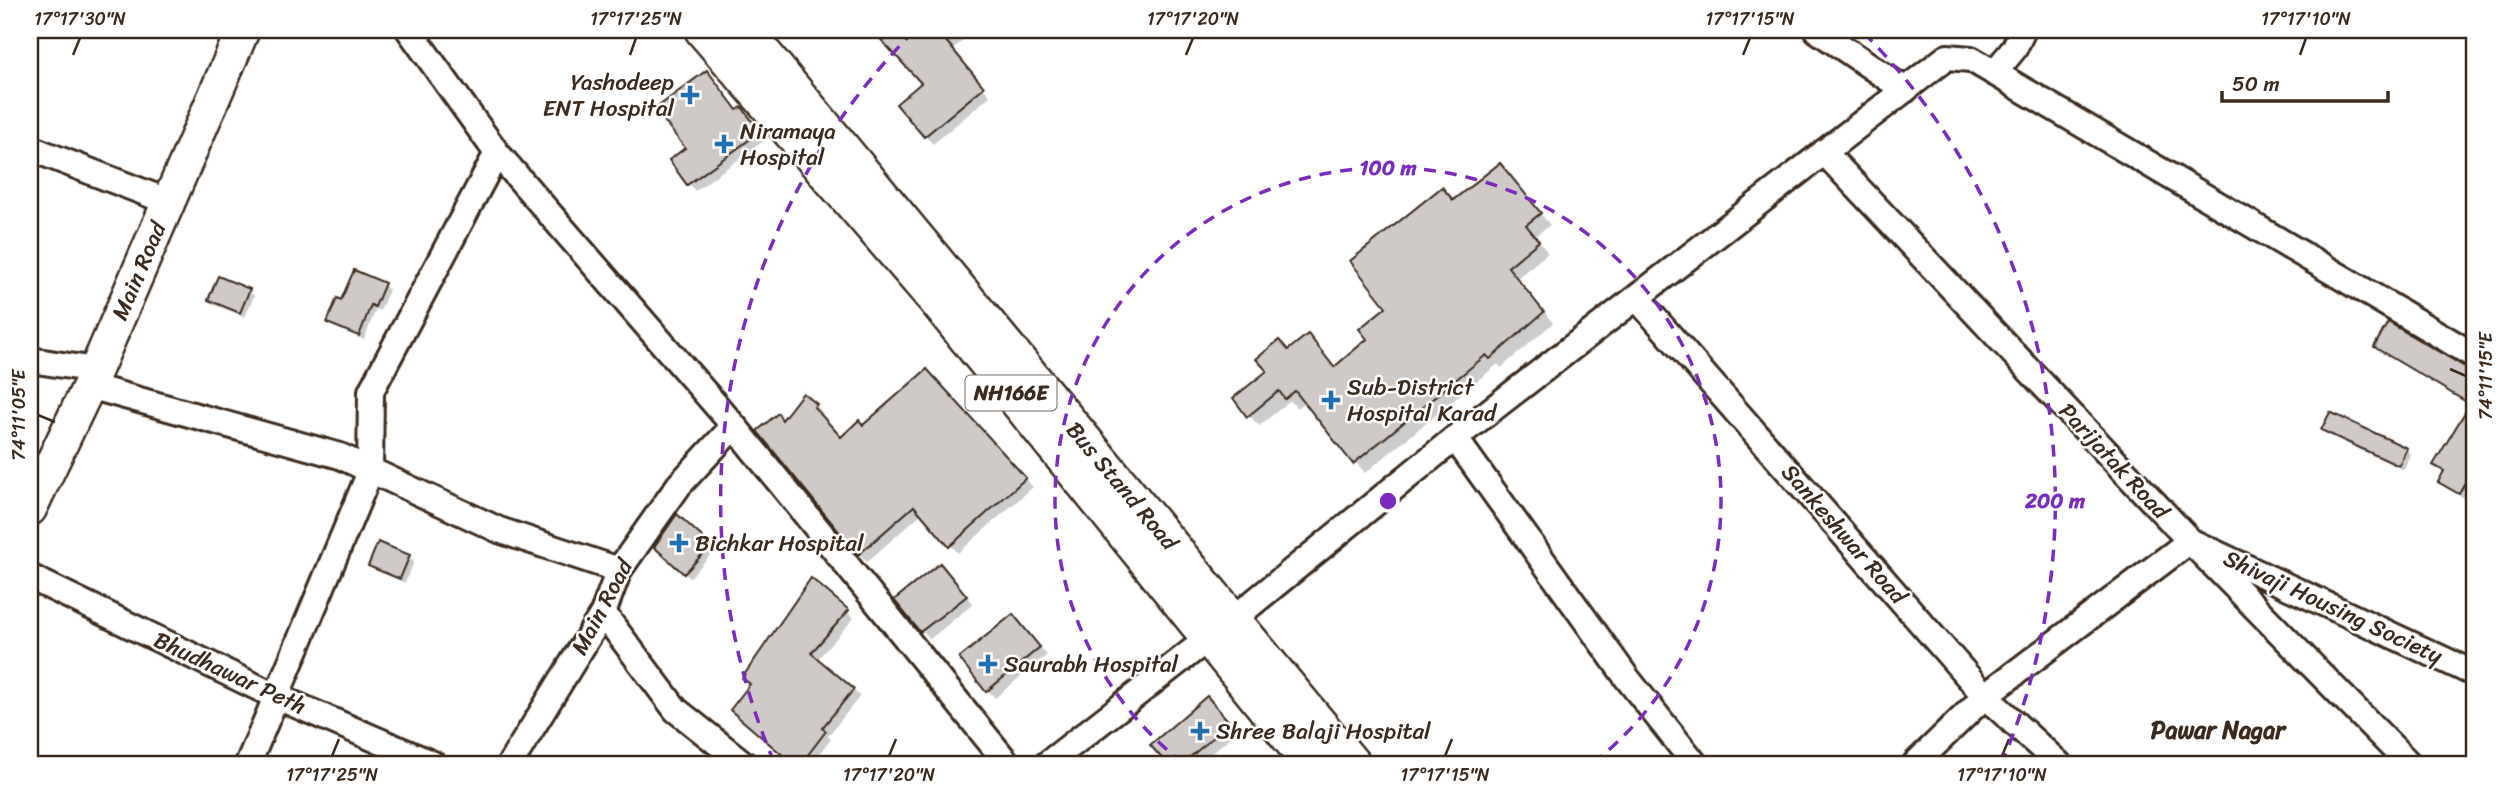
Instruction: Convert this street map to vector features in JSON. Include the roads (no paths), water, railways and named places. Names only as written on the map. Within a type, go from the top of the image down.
[{"type":"highway","name":"NH166E","points":[[703,30],[936,300],[1311,764]]},
{"type":"highway","name":"Bus Stand Road","points":[[744,30],[785,78],[1209,637],[1352,764]]},
{"type":"main road","name":"Main Road","points":[[30,509],[92,378],[243,30]]},
{"type":"street","points":[[409,30],[497,153],[734,426],[1008,764]]},
{"type":"street","points":[[1817,30],[1905,90]]},
{"type":"street","points":[[1994,73],[2014,50],[2023,30]]},
{"type":"street","points":[[1048,764],[1455,438],[1947,57],[1971,59],[2475,356]]},
{"type":"street","points":[[30,148],[169,202]]},
{"type":"street","name":"Parijatak Road","points":[[1824,152],[2190,541],[2409,764]]},
{"type":"street","points":[[248,764],[370,471],[371,391],[497,153]]},
{"type":"street","name":"Sankeshwar Road","points":[[1637,298],[1985,696],[2059,764]]},
{"type":"street","points":[[30,360],[340,456],[499,530],[619,570]]},
{"type":"street","name":"Main Road","points":[[510,764],[603,613],[619,570],[679,485],[734,426]]},
{"type":"street","points":[[1455,438],[1627,678],[1695,764]]},
{"type":"street","points":[[1915,764],[1985,696],[2190,541]]},
{"type":"street","name":"Shivaji Housing Society","points":[[2190,541],[2475,674]]},
{"type":"street","name":"Bhudhawar Peth","points":[[30,577],[275,696],[433,764]]},
{"type":"street","points":[[603,613],[676,710],[744,764]]},
{"type":"place","name":"Yashodeep ENT Hospital","points":[[690,95]]},
{"type":"place","name":"Niramaya Hospital","points":[[724,144]]},
{"type":"place","name":"Sub-District Hospital Karad","points":[[1331,400]]},
{"type":"place","name":"Bichkar Hospital","points":[[679,543]]},
{"type":"place","name":"Saurabh Hospital","points":[[988,664]]},
{"type":"place","name":"Shree Balaji Hospital","points":[[1200,731]]},
{"type":"district","name":"Pawar Nagar","points":[[2218,730]]}]
